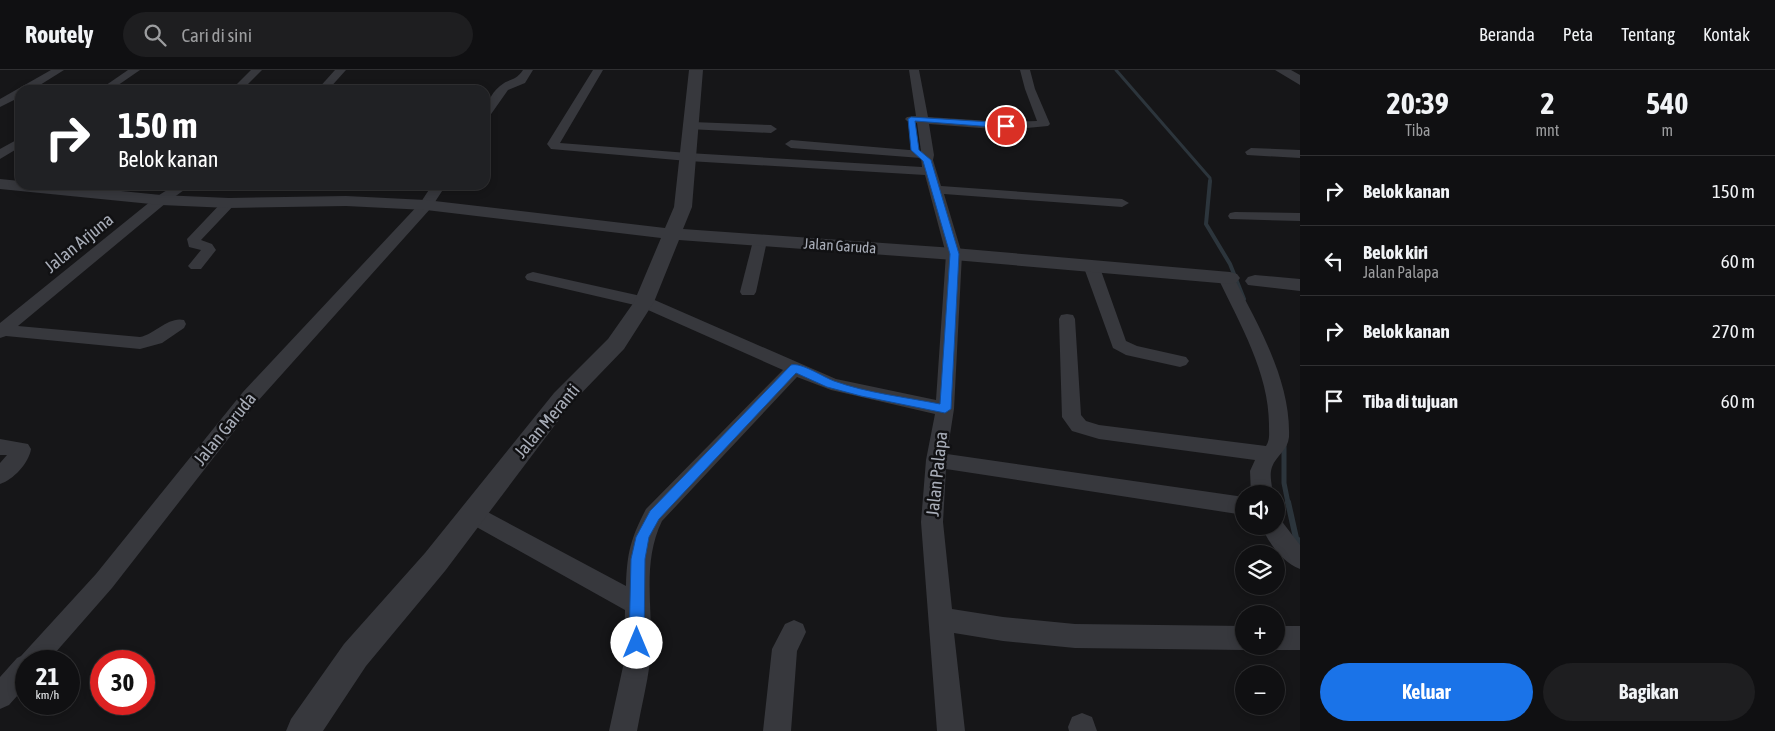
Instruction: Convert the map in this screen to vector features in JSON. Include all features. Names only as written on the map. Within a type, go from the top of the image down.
[{"type":"street","points":[[32,85],[58,70]]},
{"type":"street","points":[[112,85],[135,70]]},
{"type":"street","points":[[241,85],[257,70]]},
{"type":"street","points":[[328,85],[341,70]]},
{"type":"street","points":[[490,101],[504,88],[521,81],[528,70]]},
{"type":"street","points":[[598,70],[553,144],[555,146],[688,157],[926,160]]},
{"type":"street","name":"Jalan Meranti","points":[[306,730],[355,655],[435,562],[562,399],[616,344],[644,302],[683,207],[696,70]]},
{"type":"street","name":"Jalan Palapa","points":[[906,70],[916,120]]},
{"type":"street","name":"Jalan Palapa","points":[[914,70],[915,150],[926,160],[937,190],[954,254],[945,409],[936,460],[932,522],[951,731]]},
{"type":"street","points":[[916,120],[1006,126],[1044,124],[1030,89],[1025,70]]},
{"type":"street","points":[[1282,70],[1300,81]]},
{"type":"street","points":[[0,104],[15,95]]},
{"type":"street","points":[[692,126],[771,129]]},
{"type":"street","points":[[791,144],[926,160]]},
{"type":"street","points":[[0,155],[15,145]]},
{"type":"street","points":[[1251,152],[1300,154]]},
{"type":"street","name":"Jalan Garuda","points":[[0,184],[15,185]]},
{"type":"street","name":"Jalan Garuda","points":[[60,190],[161,200],[228,203],[346,201],[426,205],[671,234],[1091,265],[1255,281]]},
{"type":"street","name":"Jalan Arjuna","points":[[1,331],[161,200],[176,190]]},
{"type":"street","name":"Jalan Garuda","points":[[42,650],[104,581],[250,397],[426,205],[436,190]]},
{"type":"street","points":[[937,190],[1122,203]]},
{"type":"street","points":[[196,266],[209,248],[194,244],[194,239],[228,203]]},
{"type":"street","points":[[1234,216],[1300,218]]},
{"type":"street","points":[[748,292],[760,241]]},
{"type":"street","points":[[1091,265],[1119,344],[1132,351],[1180,361]]},
{"type":"street","points":[[533,277],[644,302],[831,384],[945,409]]},
{"type":"street","points":[[1228,278],[1259,346],[1272,381],[1280,430],[1278,446],[1263,464],[1260,475],[1261,485]]},
{"type":"street","points":[[1255,281],[1300,285]]},
{"type":"street","points":[[1067,319],[1072,417],[1079,426],[1099,432],[1270,454]]},
{"type":"street","points":[[1,331],[140,343],[156,339],[178,324]]},
{"type":"street","points":[[625,730],[637,662],[638,559],[643,537],[654,515],[795,368]]},
{"type":"street","points":[[0,447],[21,449],[20,455],[0,476]]},
{"type":"street","points":[[936,460],[1235,505]]},
{"type":"street","points":[[472,514],[637,604]]},
{"type":"street","points":[[1278,535],[1286,546],[1300,559]]},
{"type":"street","points":[[941,618],[1003,629],[1075,636],[1235,638]]},
{"type":"street","points":[[777,731],[785,649],[794,632]]},
{"type":"street","points":[[1285,638],[1300,638]]},
{"type":"street","points":[[0,696],[15,679]]},
{"type":"waterway","points":[[1116,70],[1210,178],[1210,181]]},
{"type":"waterway","points":[[1210,181],[1206,224],[1230,264],[1244,299]]},
{"type":"waterway","points":[[1284,443],[1284,483],[1288,503]]},
{"type":"waterway","points":[[1288,502],[1296,538],[1300,542]]},
{"type":"route","points":[[637,643],[638,559],[643,537],[654,515],[795,368],[831,384],[945,409],[954,254],[927,160],[917,154],[915,150],[911,119],[1006,126]]}]
